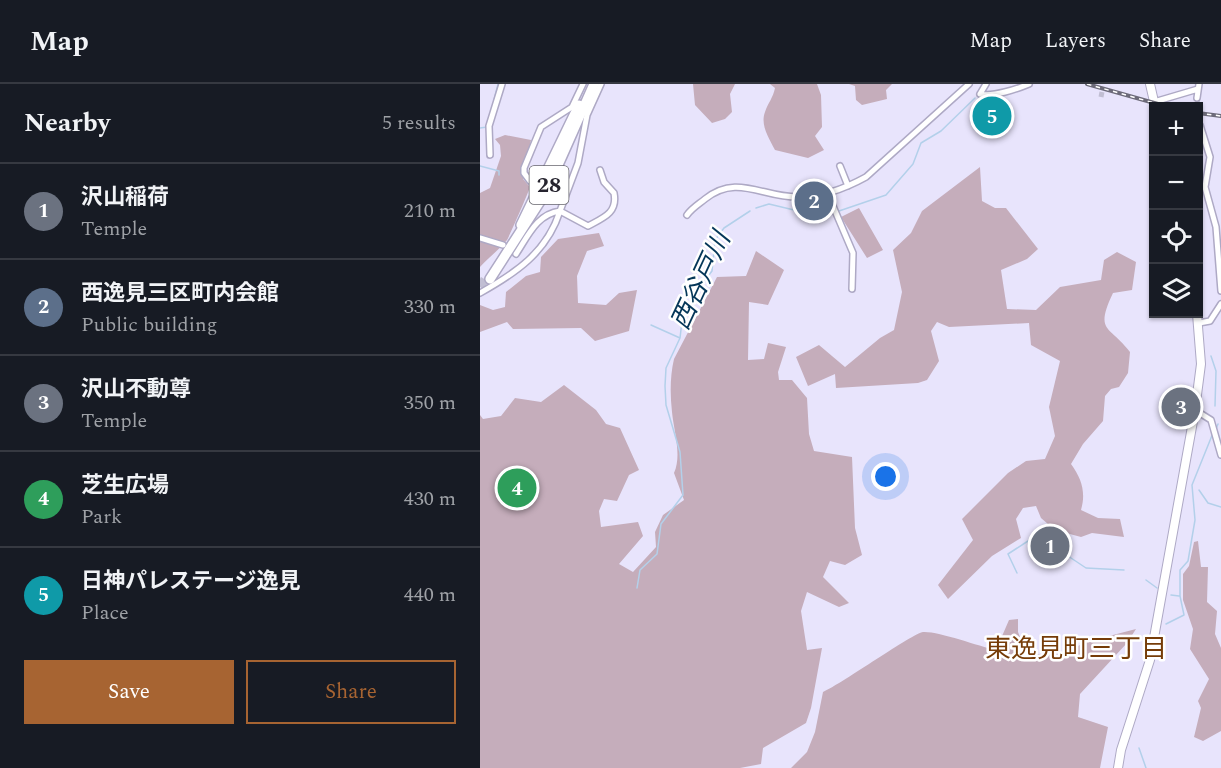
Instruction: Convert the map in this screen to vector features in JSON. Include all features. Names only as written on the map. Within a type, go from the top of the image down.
[{"type":"highway","name":"28","points":[[488,278],[538,207],[592,84]]},
{"type":"street","points":[[490,155],[489,126],[501,84]]},
{"type":"street","points":[[530,181],[524,173],[524,168],[541,127],[572,107],[583,84]]},
{"type":"street","points":[[480,293],[523,266],[538,252],[555,225],[578,164],[588,115],[601,84]]},
{"type":"street","points":[[687,214],[711,194],[738,185],[786,196],[827,192],[848,186],[866,177],[969,84]]},
{"type":"street","points":[[986,84],[980,94],[1006,93],[1029,84]]},
{"type":"street","points":[[1150,84],[1154,102]]},
{"type":"street","points":[[1160,102],[1198,86],[1197,98]]},
{"type":"street","points":[[1203,134],[1210,157],[1205,187],[1216,227],[1221,291]]},
{"type":"street","points":[[840,166],[848,186]]},
{"type":"street","points":[[516,254],[540,219],[548,213],[560,211],[588,226],[610,213],[615,206],[614,193],[603,182],[600,170]]},
{"type":"street","points":[[827,192],[853,254],[852,289]]},
{"type":"street","points":[[480,238],[504,245]]},
{"type":"street","points":[[1199,323],[1210,321],[1221,304]]},
{"type":"street","points":[[1118,768],[1121,750],[1149,660],[1195,410],[1201,364],[1198,318]]},
{"type":"street","points":[[1195,410],[1207,415],[1221,454]]},
{"type":"shaded area","points":[[693,84],[735,84],[730,94],[732,112],[725,119],[712,123],[695,105]]},
{"type":"shaded area","points":[[770,84],[817,84],[821,95],[822,127],[815,136],[824,150],[808,158],[775,150],[764,122],[765,112],[775,88]]},
{"type":"shaded area","points":[[849,84],[892,84],[886,90],[887,99],[862,105],[856,100],[855,86]]},
{"type":"shaded area","points":[[505,135],[531,140],[523,179],[530,187],[507,240],[480,267],[480,193],[490,188],[501,156],[500,145],[495,139]]},
{"type":"shaded area","points":[[980,167],[982,201],[995,208],[1006,208],[1038,249],[1027,259],[1001,270],[1007,309],[1036,310],[1060,287],[1101,280],[1104,260],[1117,252],[1136,262],[1132,290],[1113,293],[1105,315],[1107,327],[1130,352],[1128,373],[1119,387],[1111,389],[1105,396],[1103,421],[1083,444],[1071,464],[1082,486],[1081,510],[1098,518],[1120,519],[1124,537],[1092,533],[1081,537],[1055,530],[1041,518],[1036,506],[1023,508],[1016,519],[1021,538],[992,556],[948,599],[938,585],[973,540],[962,519],[1008,473],[1026,461],[1045,459],[1055,436],[1049,407],[1060,361],[1031,345],[1029,323],[949,327],[937,322],[931,331],[939,361],[927,380],[918,383],[836,388],[835,374],[808,386],[796,357],[819,345],[845,367],[880,338],[894,330],[902,292],[893,250],[911,233],[922,211]]},
{"type":"shaded area","points":[[859,208],[883,250],[867,258],[841,217]]},
{"type":"shaded area","points":[[599,233],[604,246],[587,251],[577,276],[578,303],[606,305],[619,293],[637,290],[629,331],[595,341],[581,328],[513,329],[507,322],[480,332],[480,305],[493,310],[505,307],[506,292],[526,276],[540,272],[541,257],[558,239]]},
{"type":"shaded area","points":[[756,251],[784,270],[768,305],[749,302],[748,360],[764,359],[768,343],[786,347],[778,372],[779,380],[792,380],[807,398],[809,434],[814,451],[852,457],[855,528],[862,555],[845,565],[830,561],[823,577],[849,603],[839,607],[807,592],[801,611],[807,650],[822,648],[806,723],[763,748],[761,764],[740,768],[480,768],[480,415],[483,419],[501,416],[515,398],[541,402],[564,385],[596,410],[606,424],[620,428],[639,470],[629,475],[617,501],[604,499],[599,511],[601,527],[638,522],[643,536],[619,564],[633,572],[656,547],[655,532],[663,515],[684,500],[674,473],[677,451],[671,378],[674,359],[717,277],[746,276]]},
{"type":"shaded area","points":[[1198,541],[1201,567],[1208,567],[1207,602],[1217,611],[1215,634],[1221,648],[1221,731],[1203,741],[1194,737],[1201,708],[1198,701],[1209,679],[1190,649],[1193,629],[1183,600],[1183,574],[1189,566],[1194,542]]},
{"type":"shaded area","points":[[1018,619],[1018,632],[1027,655],[1064,653],[1086,642],[1136,629],[1127,643],[1080,694],[1078,717],[1108,727],[1100,768],[791,768],[807,752],[815,732],[823,692],[917,634],[930,632],[996,650],[1009,620]]},
{"type":"waterway","points":[[494,100],[498,84]]},
{"type":"waterway","name":"西谷戸川","points":[[839,211],[886,195],[913,164],[921,143],[941,131],[975,98]]},
{"type":"waterway","points":[[480,128],[487,127]]},
{"type":"waterway","points":[[480,166],[499,171],[499,175]]},
{"type":"waterway","name":"西谷戸川","points":[[756,208],[769,204],[794,210],[834,211]]},
{"type":"waterway","name":"西谷戸川","points":[[651,325],[680,338],[682,321],[699,288],[712,271],[715,240],[724,228],[750,211]]},
{"type":"waterway","points":[[637,588],[640,570],[657,554],[661,524],[683,495],[680,452],[666,405],[665,386],[666,368],[680,338]]},
{"type":"waterway","points":[[1211,356],[1216,371],[1215,406]]},
{"type":"waterway","points":[[1216,429],[1218,424]]},
{"type":"waterway","points":[[1166,624],[1184,615],[1180,596],[1180,570],[1188,561],[1195,520],[1192,485],[1213,433]]},
{"type":"waterway","points":[[1199,490],[1208,503],[1221,507]]},
{"type":"waterway","points":[[1017,573],[1008,554],[1028,541],[1050,544],[1086,568],[1124,570]]},
{"type":"waterway","points":[[1146,580],[1157,588]]},
{"type":"waterway","points":[[1171,595],[1179,596]]},
{"type":"waterway","points":[[1139,748],[1146,768]]},
{"type":"tunnel","points":[[1101,97],[1103,87]]},
{"type":"tunnel","points":[[1197,98],[1198,102]]},
{"type":"tunnel","points":[[480,287],[487,276]]},
{"type":"railway","points":[[1087,84],[1151,102]]},
{"type":"railway","points":[[1203,114],[1221,116]]},
{"type":"place","name":"日神パレステージ逸見","points":[[992,116]]},
{"type":"place","name":"西逸見三区町内会館","points":[[814,201]]},
{"type":"place","name":"沢山不動尊","points":[[1181,407]]},
{"type":"place","name":"芝生広場","points":[[517,488]]},
{"type":"place","name":"沢山稲荷","points":[[1050,546]]},
{"type":"district","name":"東逸見町三丁目","points":[[1076,649]]}]
